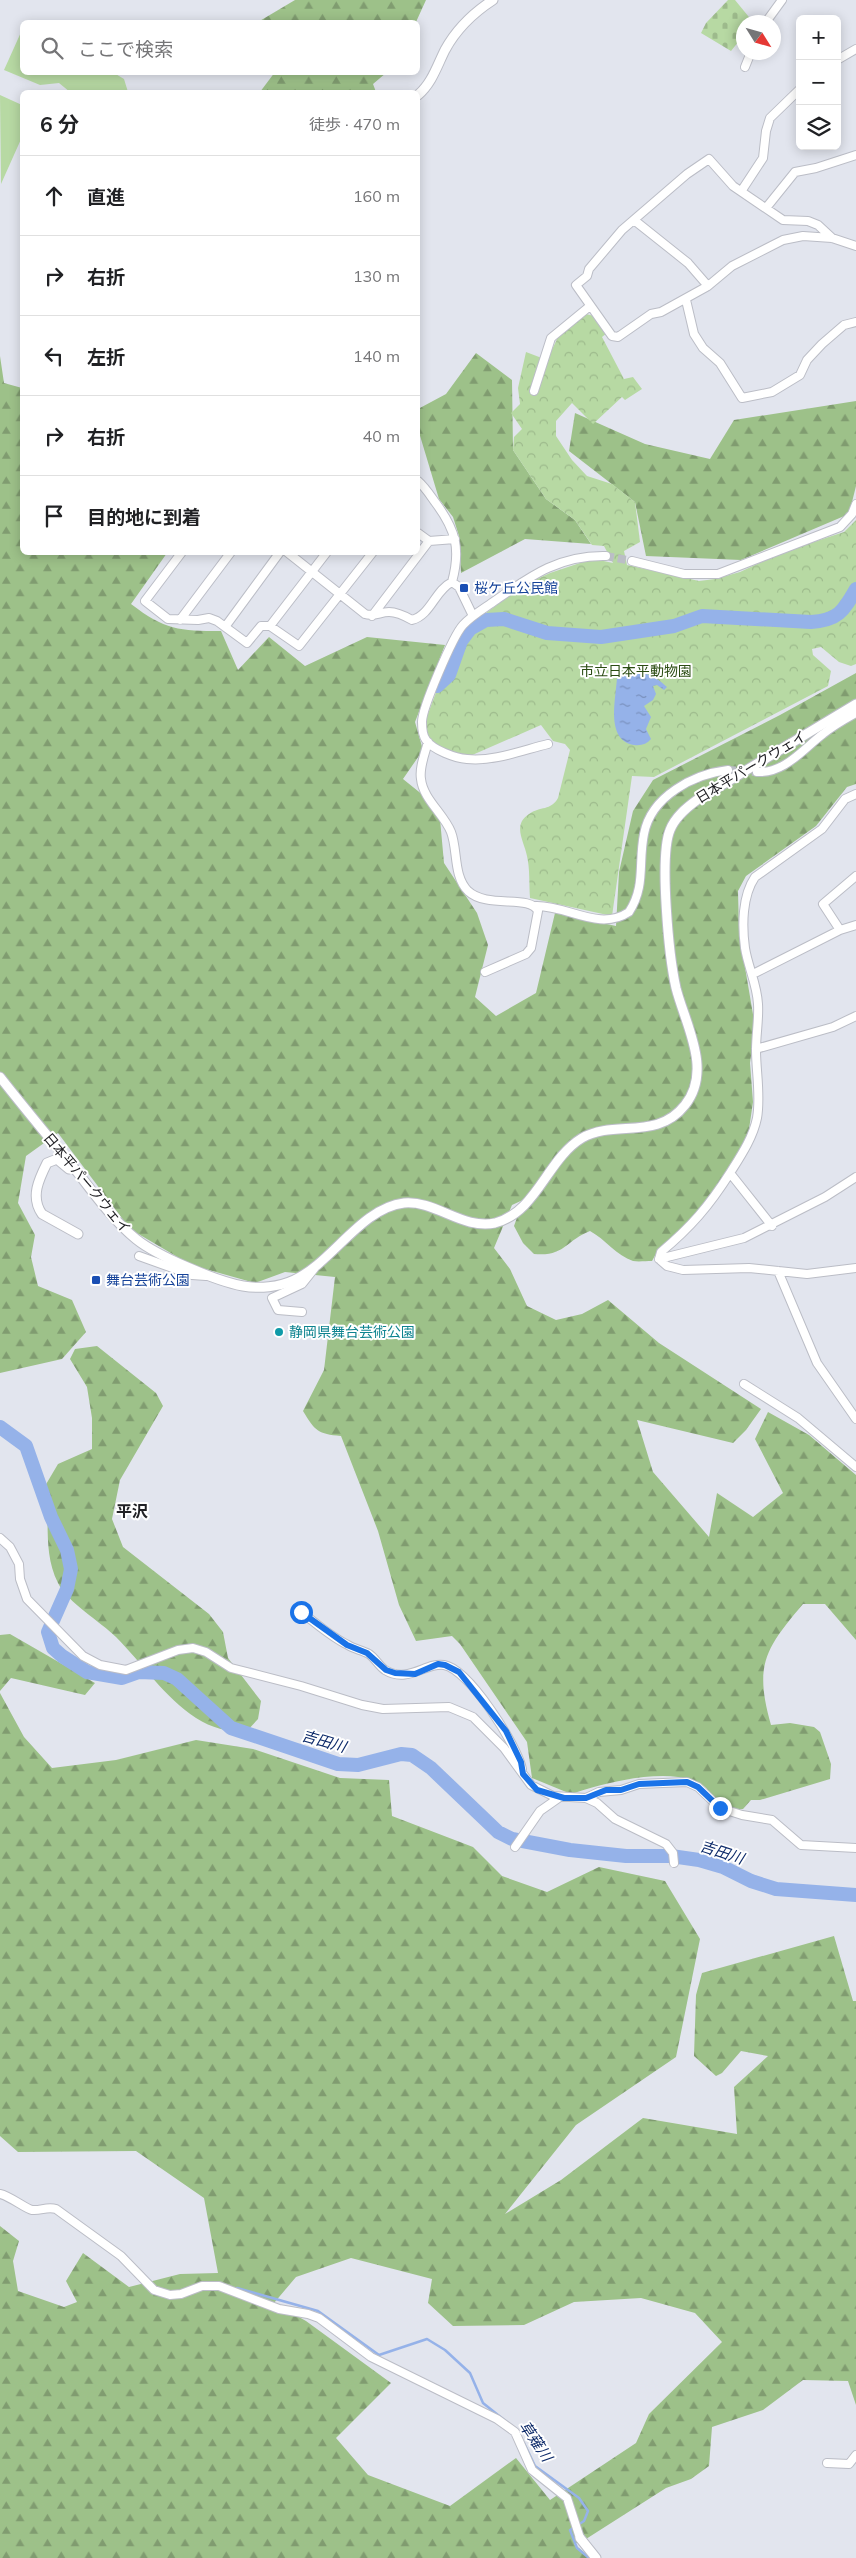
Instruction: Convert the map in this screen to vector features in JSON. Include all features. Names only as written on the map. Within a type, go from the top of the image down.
[{"type":"street","points":[[420,94],[428,85],[456,33],[468,18],[493,0]]},
{"type":"street","points":[[771,15],[782,0]]},
{"type":"street","points":[[841,58],[856,49]]},
{"type":"street","points":[[745,67],[747,60]]},
{"type":"street","points":[[742,190],[763,158],[766,131],[770,118],[796,93]]},
{"type":"street","points":[[766,208],[795,172],[816,168],[856,155]]},
{"type":"street","points":[[832,238],[818,225],[808,221],[783,220],[724,178],[709,159],[687,174],[622,230],[589,269],[587,276],[576,285],[612,336],[618,337],[651,314],[661,312],[686,300],[708,286],[732,266],[783,240],[803,236],[832,238],[856,246]]},
{"type":"street","points":[[634,220],[688,263],[708,286]]},
{"type":"street","points":[[686,300],[694,334],[703,348],[720,363],[742,398],[772,392],[800,375],[808,360],[822,344],[844,325],[856,322]]},
{"type":"street","points":[[534,391],[551,338],[590,306]]},
{"type":"street","points":[[291,555],[365,614],[372,616],[388,612],[398,613],[412,620],[420,618],[444,586],[452,582],[458,562],[455,539],[448,519],[420,484]]},
{"type":"street","points":[[632,561],[684,574],[718,574],[840,527],[852,514],[856,504]]},
{"type":"street","points":[[420,534],[429,541],[455,539]]},
{"type":"street","points":[[420,553],[429,541]]},
{"type":"street","points":[[180,555],[145,601],[168,619],[209,618],[247,643],[261,626],[270,626],[299,646],[371,555]]},
{"type":"street","points":[[180,620],[229,555]]},
{"type":"street","points":[[225,627],[278,555]]},
{"type":"street","points":[[270,626],[325,555]]},
{"type":"street","points":[[372,616],[418,555]]},
{"type":"street","points":[[606,556],[588,556],[542,569],[525,578],[463,624],[450,646],[422,720],[428,742],[420,778],[423,789],[451,834],[461,879],[467,890],[476,897],[488,900],[510,903],[521,901],[599,920],[611,920],[629,912],[641,889],[644,832],[650,816],[661,801],[677,789],[710,772],[728,770]]},
{"type":"street","points":[[452,582],[459,587],[473,616]]},
{"type":"street","name":"日本平パークウェイ","points":[[0,1077],[90,1188],[126,1229],[142,1244],[214,1277],[234,1284],[258,1288],[294,1280],[315,1266],[374,1215],[401,1203],[414,1203],[474,1223],[500,1221],[526,1203],[563,1155],[584,1137],[654,1126],[669,1120],[678,1113],[692,1095],[697,1074],[695,1051],[677,990],[670,949],[666,862],[670,830],[681,813],[696,800],[856,704]]},
{"type":"street","points":[[757,772],[773,771],[786,764],[824,733],[856,713]]},
{"type":"street","points":[[428,742],[456,757],[468,759],[488,758],[548,744]]},
{"type":"street","points":[[660,1259],[661,1252],[707,1209],[751,1136],[757,1119],[756,1049],[758,1004],[753,974],[745,949],[744,917],[748,887],[755,878],[822,829],[845,799],[856,794]]},
{"type":"street","points":[[840,930],[823,904],[856,876]]},
{"type":"street","points":[[485,972],[526,954],[531,948],[538,911],[536,906]]},
{"type":"street","points":[[753,974],[840,930],[856,925]]},
{"type":"street","points":[[756,1049],[833,1027],[856,1016]]},
{"type":"street","points":[[56,1146],[47,1162],[36,1191],[38,1209],[46,1217],[78,1234]]},
{"type":"street","points":[[47,1162],[57,1159],[61,1161],[90,1188]]},
{"type":"street","points":[[730,1173],[772,1226]]},
{"type":"street","points":[[660,1259],[744,1238],[772,1226],[856,1177]]},
{"type":"street","points":[[139,1256],[147,1257],[192,1275],[214,1277]]},
{"type":"street","points":[[660,1259],[667,1266],[682,1270],[749,1268],[807,1274],[856,1268]]},
{"type":"street","points":[[302,1312],[278,1310],[272,1298],[302,1284],[315,1266]]},
{"type":"street","points":[[778,1271],[817,1363],[856,1419]]},
{"type":"street","points":[[744,1384],[798,1418],[856,1467]]},
{"type":"street","points":[[0,1538],[10,1547],[18,1564],[23,1590],[27,1599],[59,1630],[76,1650],[90,1661],[126,1670],[178,1650],[193,1648],[206,1652],[231,1668],[301,1686],[362,1706],[383,1708],[438,1706],[457,1709],[473,1717],[504,1748],[537,1790],[560,1797],[586,1798],[597,1803],[615,1819],[666,1844],[673,1853],[674,1863]]},
{"type":"street","points":[[301,1612],[347,1645],[367,1653],[386,1670],[395,1673],[415,1674],[438,1664],[445,1665],[459,1672],[506,1731],[521,1762],[523,1774]]},
{"type":"street","points":[[586,1798],[606,1790],[621,1790],[639,1784],[687,1782],[698,1787],[720,1808],[772,1820],[801,1845],[856,1848]]},
{"type":"street","points":[[515,1847],[540,1811],[560,1797]]},
{"type":"street","points":[[0,2194],[14,2199],[29,2209],[50,2207],[56,2209],[121,2256],[148,2285],[163,2294],[181,2294],[202,2286],[219,2286],[268,2305],[308,2314],[318,2318],[371,2357],[497,2419],[515,2432],[532,2470],[567,2498],[580,2538],[596,2558]]},
{"type":"street","points":[[827,2463],[849,2464],[856,2455]]},
{"type":"green space","points":[[295,0],[426,0],[417,20],[261,20]]},
{"type":"green space","points":[[728,0],[735,0],[747,15],[736,15],[736,45],[731,51],[701,33],[706,23]]},
{"type":"green space","points":[[20,34],[20,75],[117,75],[124,79],[127,90],[68,90],[59,83],[40,85],[4,70]]},
{"type":"green space","points":[[273,75],[384,75],[373,84],[375,90],[262,90]]},
{"type":"green space","points":[[0,95],[20,104],[20,141],[1,184]]},
{"type":"green space","name":"市立日本平動物園","points":[[586,314],[594,316],[607,333],[602,337],[624,379],[633,377],[642,389],[625,400],[622,397],[593,424],[572,403],[556,421],[556,436],[572,460],[587,476],[612,484],[635,502],[640,542],[624,551],[627,565],[699,581],[715,579],[740,572],[783,552],[844,532],[856,520],[856,664],[851,666],[839,662],[821,647],[812,649],[813,655],[831,671],[828,686],[654,777],[632,776],[612,916],[530,898],[529,866],[520,834],[521,823],[529,814],[549,807],[558,798],[570,750],[565,744],[553,741],[541,725],[470,756],[458,755],[433,744],[427,733],[426,719],[452,650],[463,630],[524,585],[550,573],[586,561],[599,560],[613,563],[604,546],[592,545],[575,520],[546,499],[513,450],[514,437],[522,429],[511,413],[520,404],[518,388],[526,352],[547,360],[559,335]]},
{"type":"green space","points":[[476,353],[512,380],[513,450],[546,499],[575,520],[591,544],[525,539],[461,573],[459,536],[453,517],[439,499],[420,436],[420,408],[446,394]]},
{"type":"green space","points":[[0,356],[4,383],[20,387],[20,555],[166,555],[131,604],[163,624],[173,627],[221,631],[238,670],[269,637],[305,666],[367,637],[445,645],[415,722],[423,750],[403,779],[439,808],[444,863],[477,913],[488,945],[475,997],[496,1016],[536,993],[555,913],[616,926],[619,872],[633,811],[653,780],[780,715],[856,673],[856,784],[847,787],[816,826],[746,876],[738,891],[739,932],[755,1026],[750,1063],[753,1102],[748,1136],[707,1201],[666,1246],[658,1250],[652,1261],[633,1261],[627,1259],[590,1231],[552,1253],[534,1254],[523,1243],[514,1226],[519,1212],[538,1193],[512,1205],[494,1248],[510,1269],[527,1306],[556,1320],[582,1314],[608,1300],[659,1343],[761,1409],[746,1430],[733,1443],[637,1420],[653,1472],[709,1537],[717,1493],[753,1517],[783,1493],[755,1439],[768,1412],[809,1435],[856,1475],[856,1640],[825,1604],[803,1604],[772,1646],[766,1659],[764,1672],[763,1687],[771,1725],[790,1723],[814,1727],[820,1732],[831,1764],[830,1779],[760,1800],[751,1800],[743,1809],[731,1810],[715,1798],[704,1786],[689,1779],[673,1776],[656,1776],[619,1781],[571,1794],[532,1778],[527,1742],[460,1644],[452,1636],[416,1641],[399,1605],[378,1531],[341,1436],[327,1434],[318,1430],[303,1411],[324,1370],[335,1277],[285,1272],[255,1283],[191,1265],[130,1229],[58,1133],[26,1156],[18,1203],[35,1235],[31,1257],[38,1286],[72,1300],[86,1332],[62,1359],[0,1373]]},
{"type":"green space","points":[[856,401],[856,486],[849,514],[741,560],[646,556],[635,502],[569,451],[575,413],[645,444],[710,459],[734,420]]},
{"type":"green space","points":[[97,1346],[156,1393],[163,1406],[120,1480],[112,1519],[123,1547],[209,1614],[223,1632],[228,1658],[261,1701],[258,1719],[246,1732],[214,1727],[196,1718],[174,1701],[110,1631],[76,1604],[62,1590],[53,1571],[48,1547],[45,1486],[58,1464],[92,1449],[92,1418],[87,1387],[70,1359],[75,1349]]},
{"type":"green space","points":[[10,1634],[95,1683],[85,1695],[11,1678],[0,1691],[0,1635]]},
{"type":"green space","points":[[0,1693],[24,1737],[52,1768],[116,1760],[196,1740],[253,1749],[340,1778],[389,1780],[392,1816],[473,1847],[502,1876],[547,1892],[599,1867],[665,1881],[700,1939],[676,2057],[576,2125],[505,2214],[561,2180],[643,2118],[737,2134],[734,2087],[768,2056],[741,2051],[722,2073],[716,2076],[694,2056],[696,1995],[702,1973],[834,1936],[853,2001],[856,2001],[856,2405],[848,2381],[803,2380],[763,2410],[712,2427],[709,2466],[691,2479],[666,2488],[586,2539],[574,2544],[591,2558],[0,2558],[0,2226],[19,2241],[13,2261],[18,2291],[64,2307],[77,2302],[66,2281],[83,2253],[129,2287],[180,2274],[218,2273],[204,2198],[136,2151],[18,2152],[0,2136]],"holes":[[[351,2258],[432,2279],[428,2303],[453,2326],[524,2325],[574,2302],[641,2298],[695,2313],[722,2342],[649,2414],[636,2443],[550,2500],[516,2458],[450,2506],[368,2475],[336,2438],[391,2383],[306,2321],[274,2303],[296,2277]]]},
{"type":"water","points":[[624,671],[647,674],[667,687],[664,690],[657,685],[653,686],[656,694],[653,700],[644,706],[651,717],[646,729],[651,739],[641,745],[625,742],[619,735],[616,727],[614,707],[617,677]]},
{"type":"waterway","points":[[437,686],[449,675],[461,641],[470,629],[486,620],[504,619],[547,633],[601,637],[674,626],[702,616],[811,622],[834,617],[847,604],[856,589]]},
{"type":"waterway","name":"吉田川","points":[[0,1427],[26,1446],[51,1517],[67,1550],[71,1569],[67,1589],[48,1632],[53,1648],[87,1672],[122,1678],[139,1672],[164,1673],[177,1679],[231,1728],[338,1764],[358,1765],[401,1754],[412,1755],[431,1768],[498,1832],[512,1839],[570,1850],[626,1856],[671,1856],[699,1860],[723,1867],[751,1881],[776,1889],[856,1895]]},
{"type":"waterway","name":"草薙川","points":[[237,2288],[318,2311],[379,2355],[427,2339],[445,2350],[470,2373],[483,2403],[518,2431]]},
{"type":"waterway","name":"草薙川","points":[[524,2443],[535,2466],[579,2498],[588,2511],[584,2521],[570,2530],[577,2548],[589,2558]]},
{"type":"tunnel","points":[[606,556],[632,561]]},
{"type":"tunnel","points":[[728,770],[757,772]]},
{"type":"place","name":"桜ケ丘公民館","points":[[464,588]]},
{"type":"place","name":"舞台芸術公園","points":[[96,1280]]},
{"type":"place","name":"静岡県舞台芸術公園","points":[[279,1332]]},
{"type":"district","name":"平沢","points":[[132,1511]]},
{"type":"route","points":[[301,1612],[347,1645],[373,1657],[386,1670],[395,1673],[415,1674],[438,1664],[453,1668],[459,1672],[506,1731],[516,1749],[523,1774],[537,1790],[564,1798],[586,1798],[606,1790],[621,1790],[639,1784],[687,1782],[698,1787],[714,1805],[720,1808]]}]
